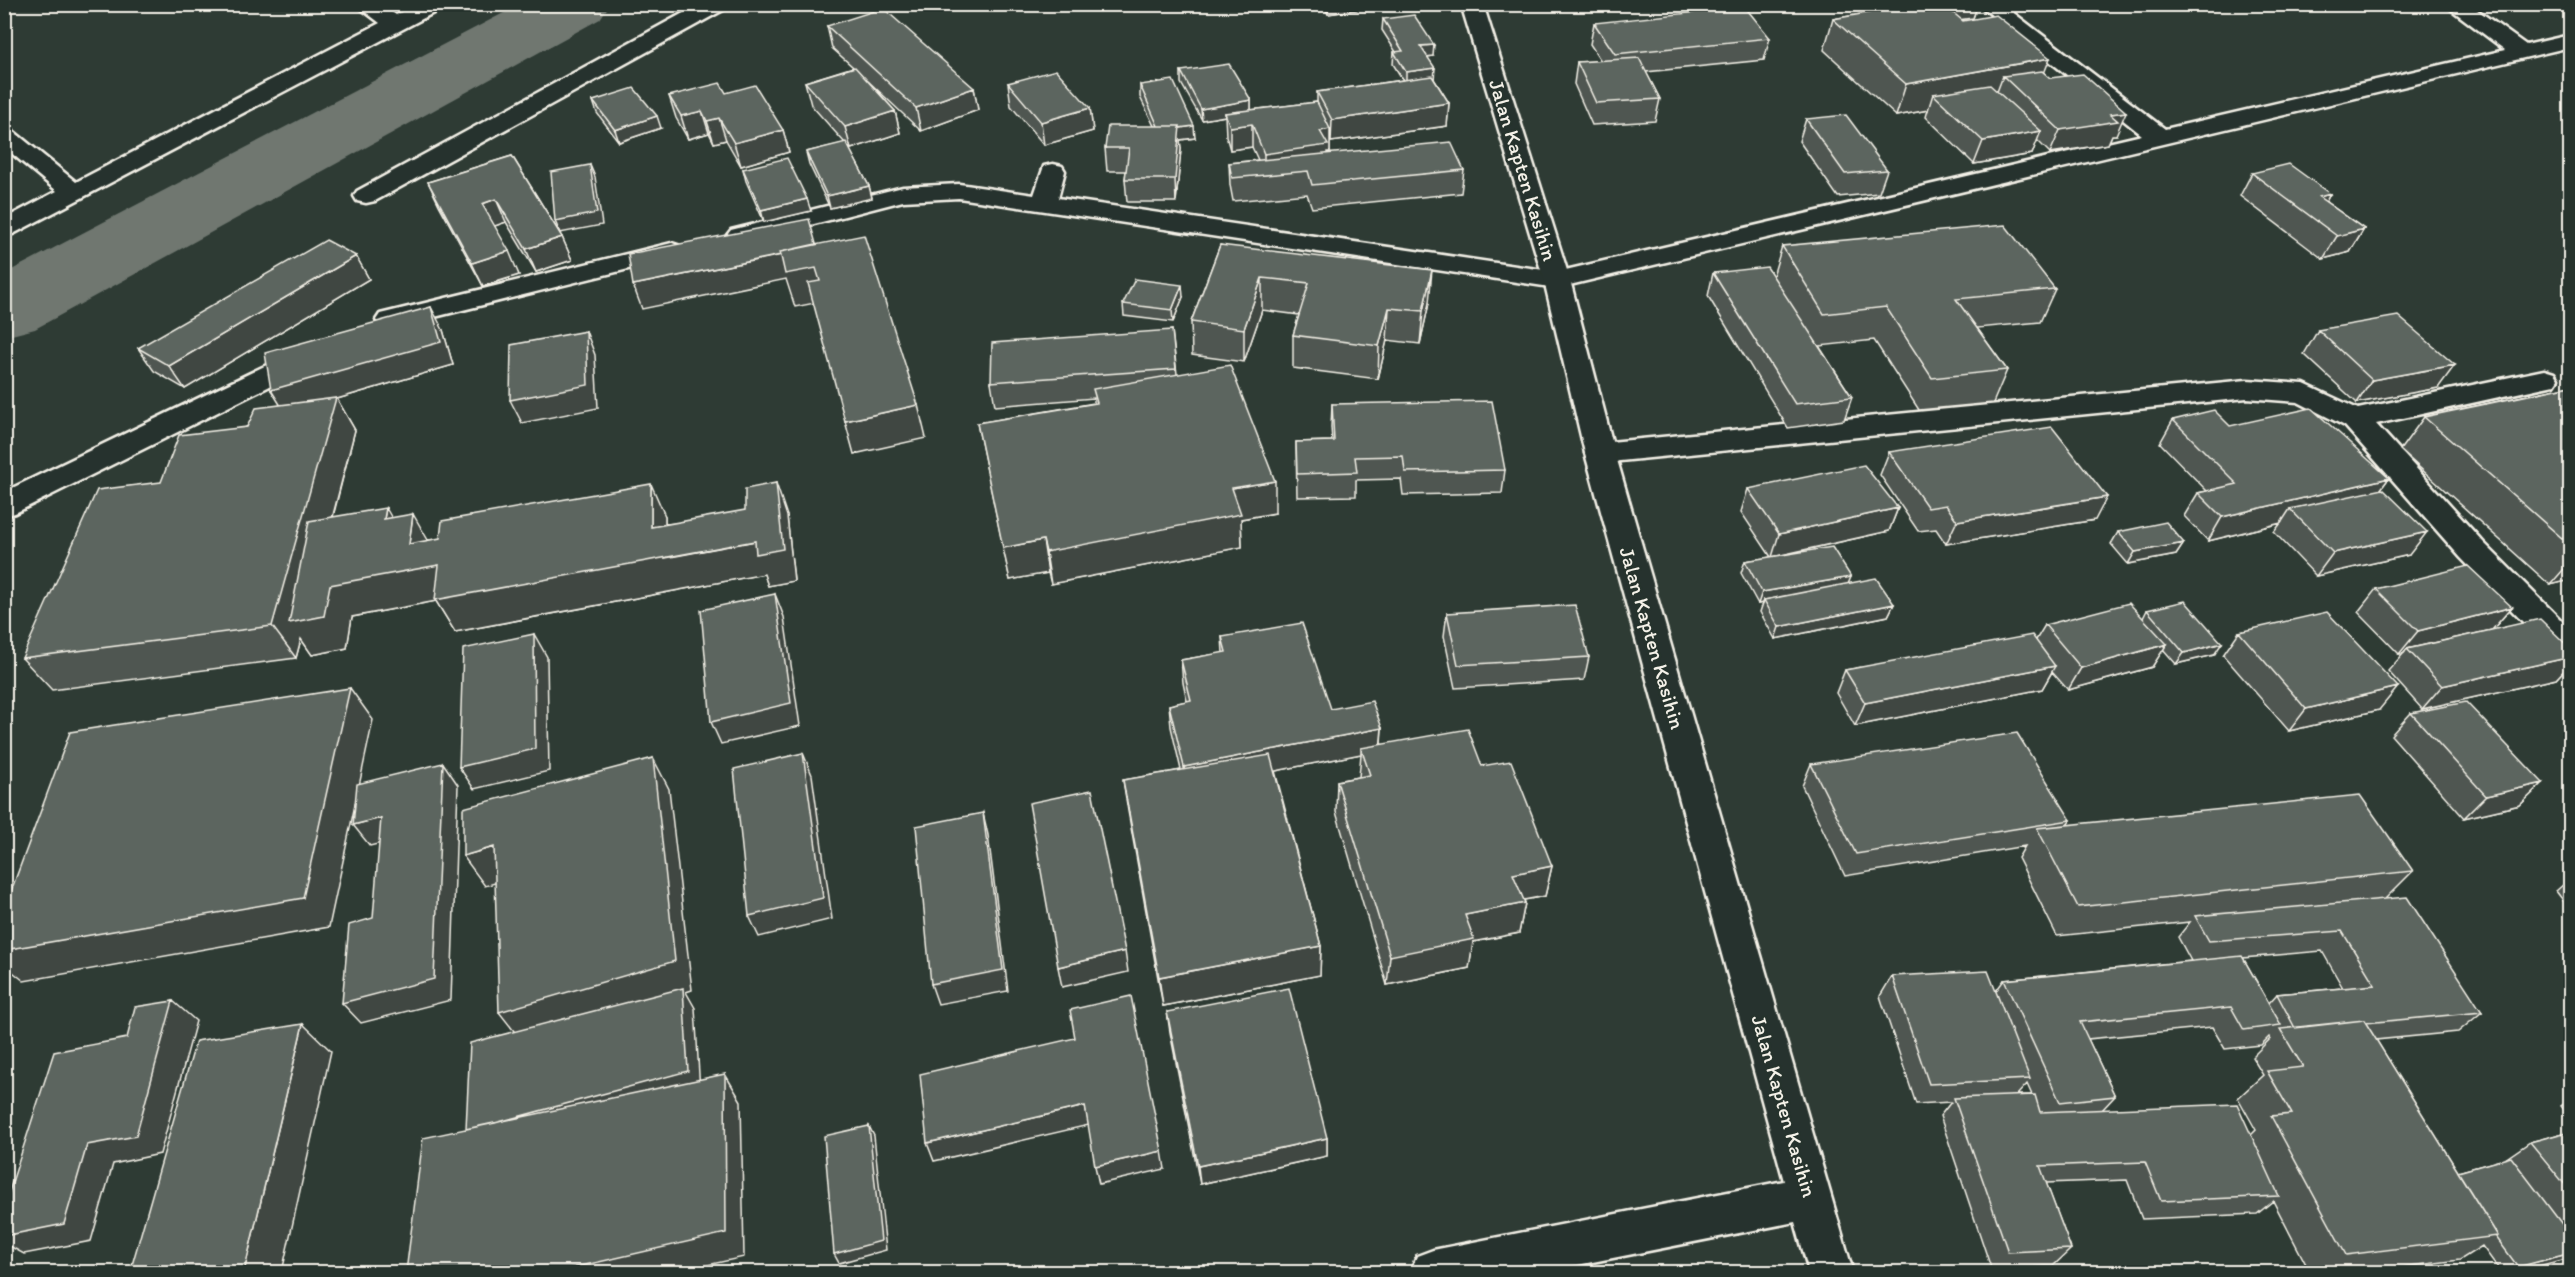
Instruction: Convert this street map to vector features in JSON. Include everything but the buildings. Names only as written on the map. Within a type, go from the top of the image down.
[{"type":"street","points":[[365,4],[394,23]]},
{"type":"street","points":[[4,230],[433,4]]},
{"type":"street","points":[[366,196],[717,4]]},
{"type":"street","name":"Jalan Kapten Kasihin","points":[[1472,4],[1557,280],[1600,453],[1831,1272]]},
{"type":"street","points":[[1988,4],[2160,137]]},
{"type":"street","points":[[2454,4],[2521,51]]},
{"type":"street","points":[[362,329],[373,324],[903,194],[959,191],[1557,280],[2571,41]]},
{"type":"street","points":[[4,135],[73,192]]},
{"type":"street","points":[[1044,204],[1053,171]]},
{"type":"street","points":[[4,505],[331,345]]},
{"type":"street","points":[[2355,419],[2544,379]]},
{"type":"street","points":[[1600,453],[2247,389],[2304,393],[2355,419],[2472,550],[2571,649]]},
{"type":"street","points":[[1434,1272],[1809,1198]]},
{"type":"waterway","points":[[4,310],[575,4]]}]
